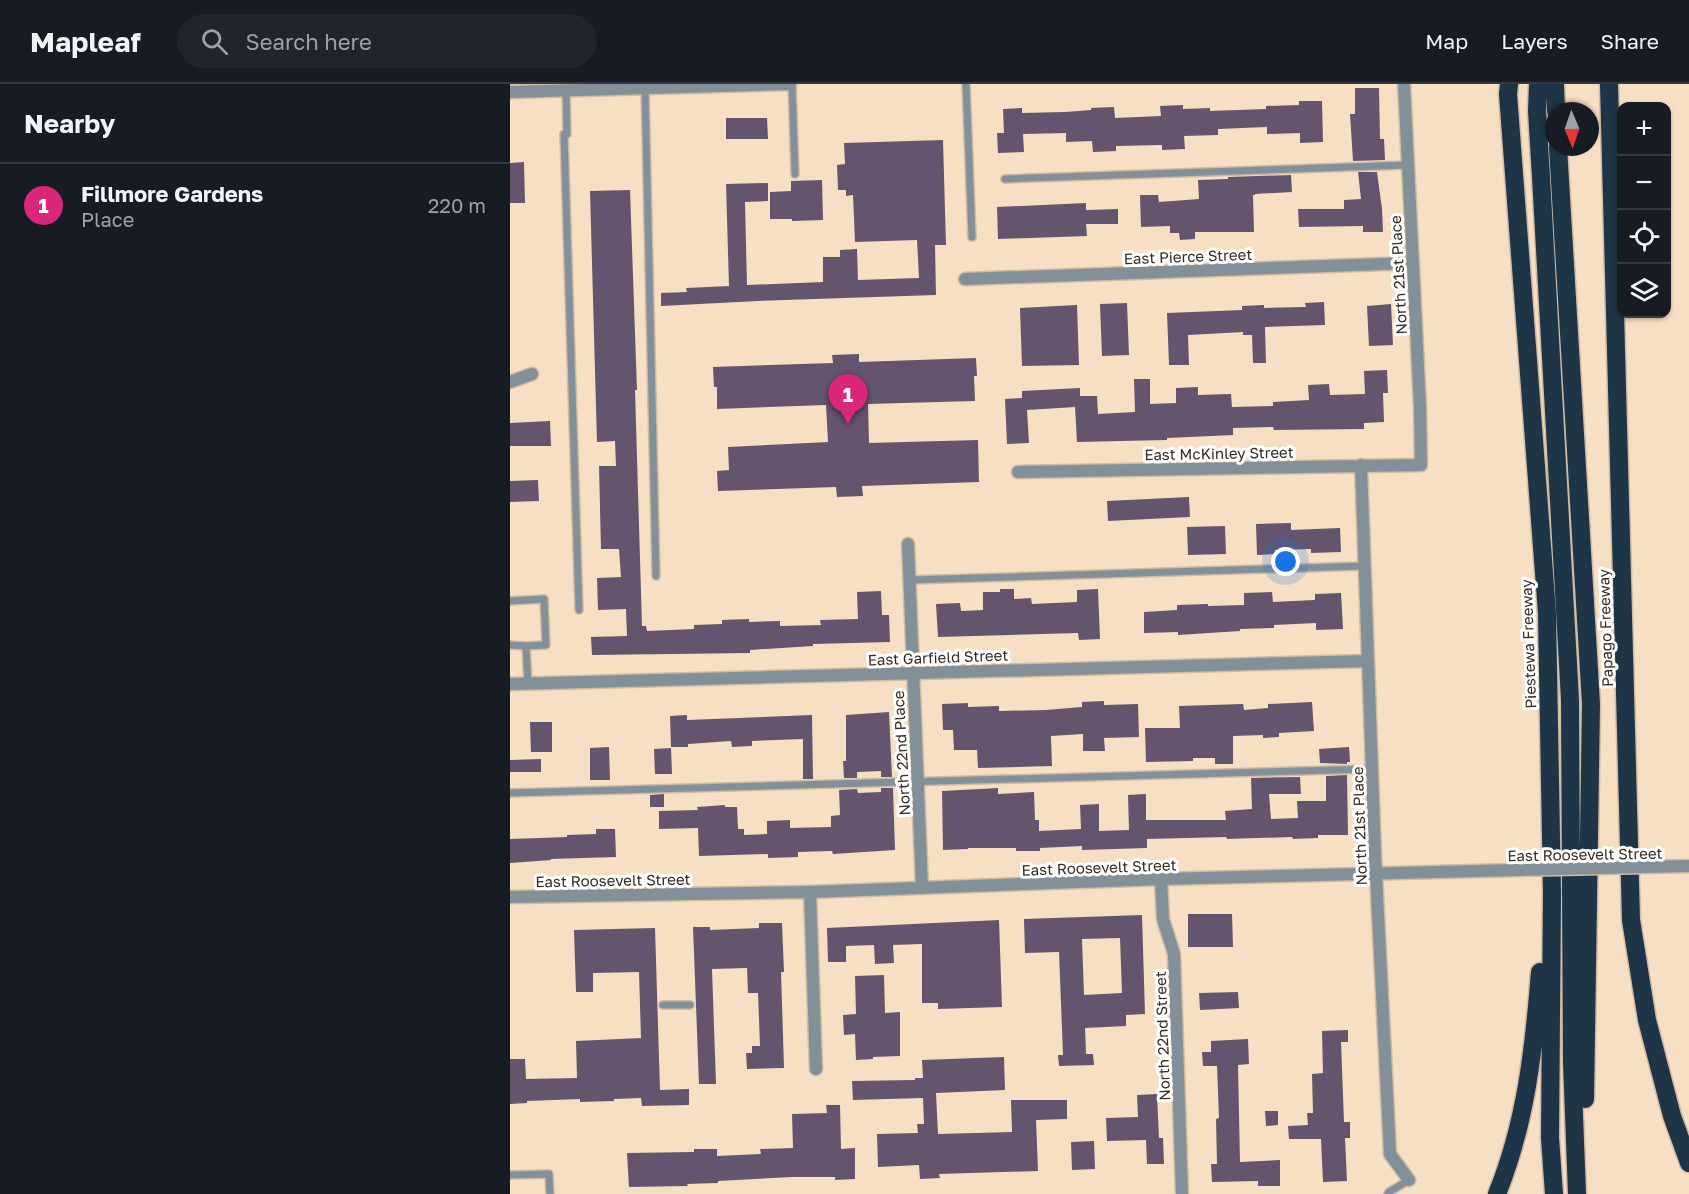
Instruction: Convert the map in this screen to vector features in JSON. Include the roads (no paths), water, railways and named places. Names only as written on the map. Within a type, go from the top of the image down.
[{"type":"highway","points":[[1538,84],[1540,177],[1570,700],[1572,1062],[1577,1194]]},
{"type":"highway","points":[[1555,84],[1556,102]]},
{"type":"highway","points":[[1597,84],[1610,139]]},
{"type":"highway","name":"Papago Freeway","points":[[1609,84],[1631,920],[1647,1020],[1672,1116],[1689,1163]]},
{"type":"highway","name":"Piestewa Freeway","points":[[1507,87],[1547,613],[1552,893],[1550,1138],[1554,1194]]},
{"type":"highway","points":[[1559,156],[1591,704],[1584,1110],[1590,1194]]},
{"type":"highway","points":[[1497,1194],[1516,1139],[1526,1097],[1540,969],[1552,893]]},
{"type":"street","points":[[510,92],[543,88],[566,91],[791,84]]},
{"type":"street","name":"North 21st Place","points":[[1404,84],[1421,465]]},
{"type":"street","name":"East Pierce Street","points":[[965,279],[1413,263]]},
{"type":"street","points":[[510,382],[532,374]]},
{"type":"street","name":"North 21st Place","points":[[1360,465],[1376,874],[1390,1154],[1409,1180]]},
{"type":"street","name":"East McKinley Street","points":[[1018,472],[1421,465]]},
{"type":"street","name":"North 22nd Place","points":[[908,544],[922,888]]},
{"type":"street","name":"East Garfield Street","points":[[510,684],[1367,661]]},
{"type":"street","name":"East Roosevelt Street","points":[[510,897],[810,892],[1161,879],[1689,866]]},
{"type":"street","name":"North 22nd Street","points":[[1161,879],[1163,919],[1174,954],[1182,1194]]},
{"type":"street","points":[[810,892],[816,1069]]},
{"type":"lane","points":[[791,84],[795,174]]},
{"type":"lane","points":[[966,84],[972,237]]},
{"type":"lane","points":[[645,88],[656,576]]},
{"type":"lane","points":[[566,91],[579,610]]},
{"type":"lane","points":[[1005,179],[1408,165]]},
{"type":"lane","points":[[909,580],[1364,566]]},
{"type":"lane","points":[[510,601],[544,599],[546,645],[510,645]]},
{"type":"lane","points":[[526,646],[528,684]]},
{"type":"lane","points":[[510,793],[1372,769]]},
{"type":"lane","points":[[663,1005],[690,1005]]},
{"type":"lane","points":[[510,1175],[549,1174],[550,1194]]},
{"type":"lane","points":[[1388,1194],[1409,1180]]},
{"type":"place","name":"Fillmore Gardens","points":[[848,424]]}]
